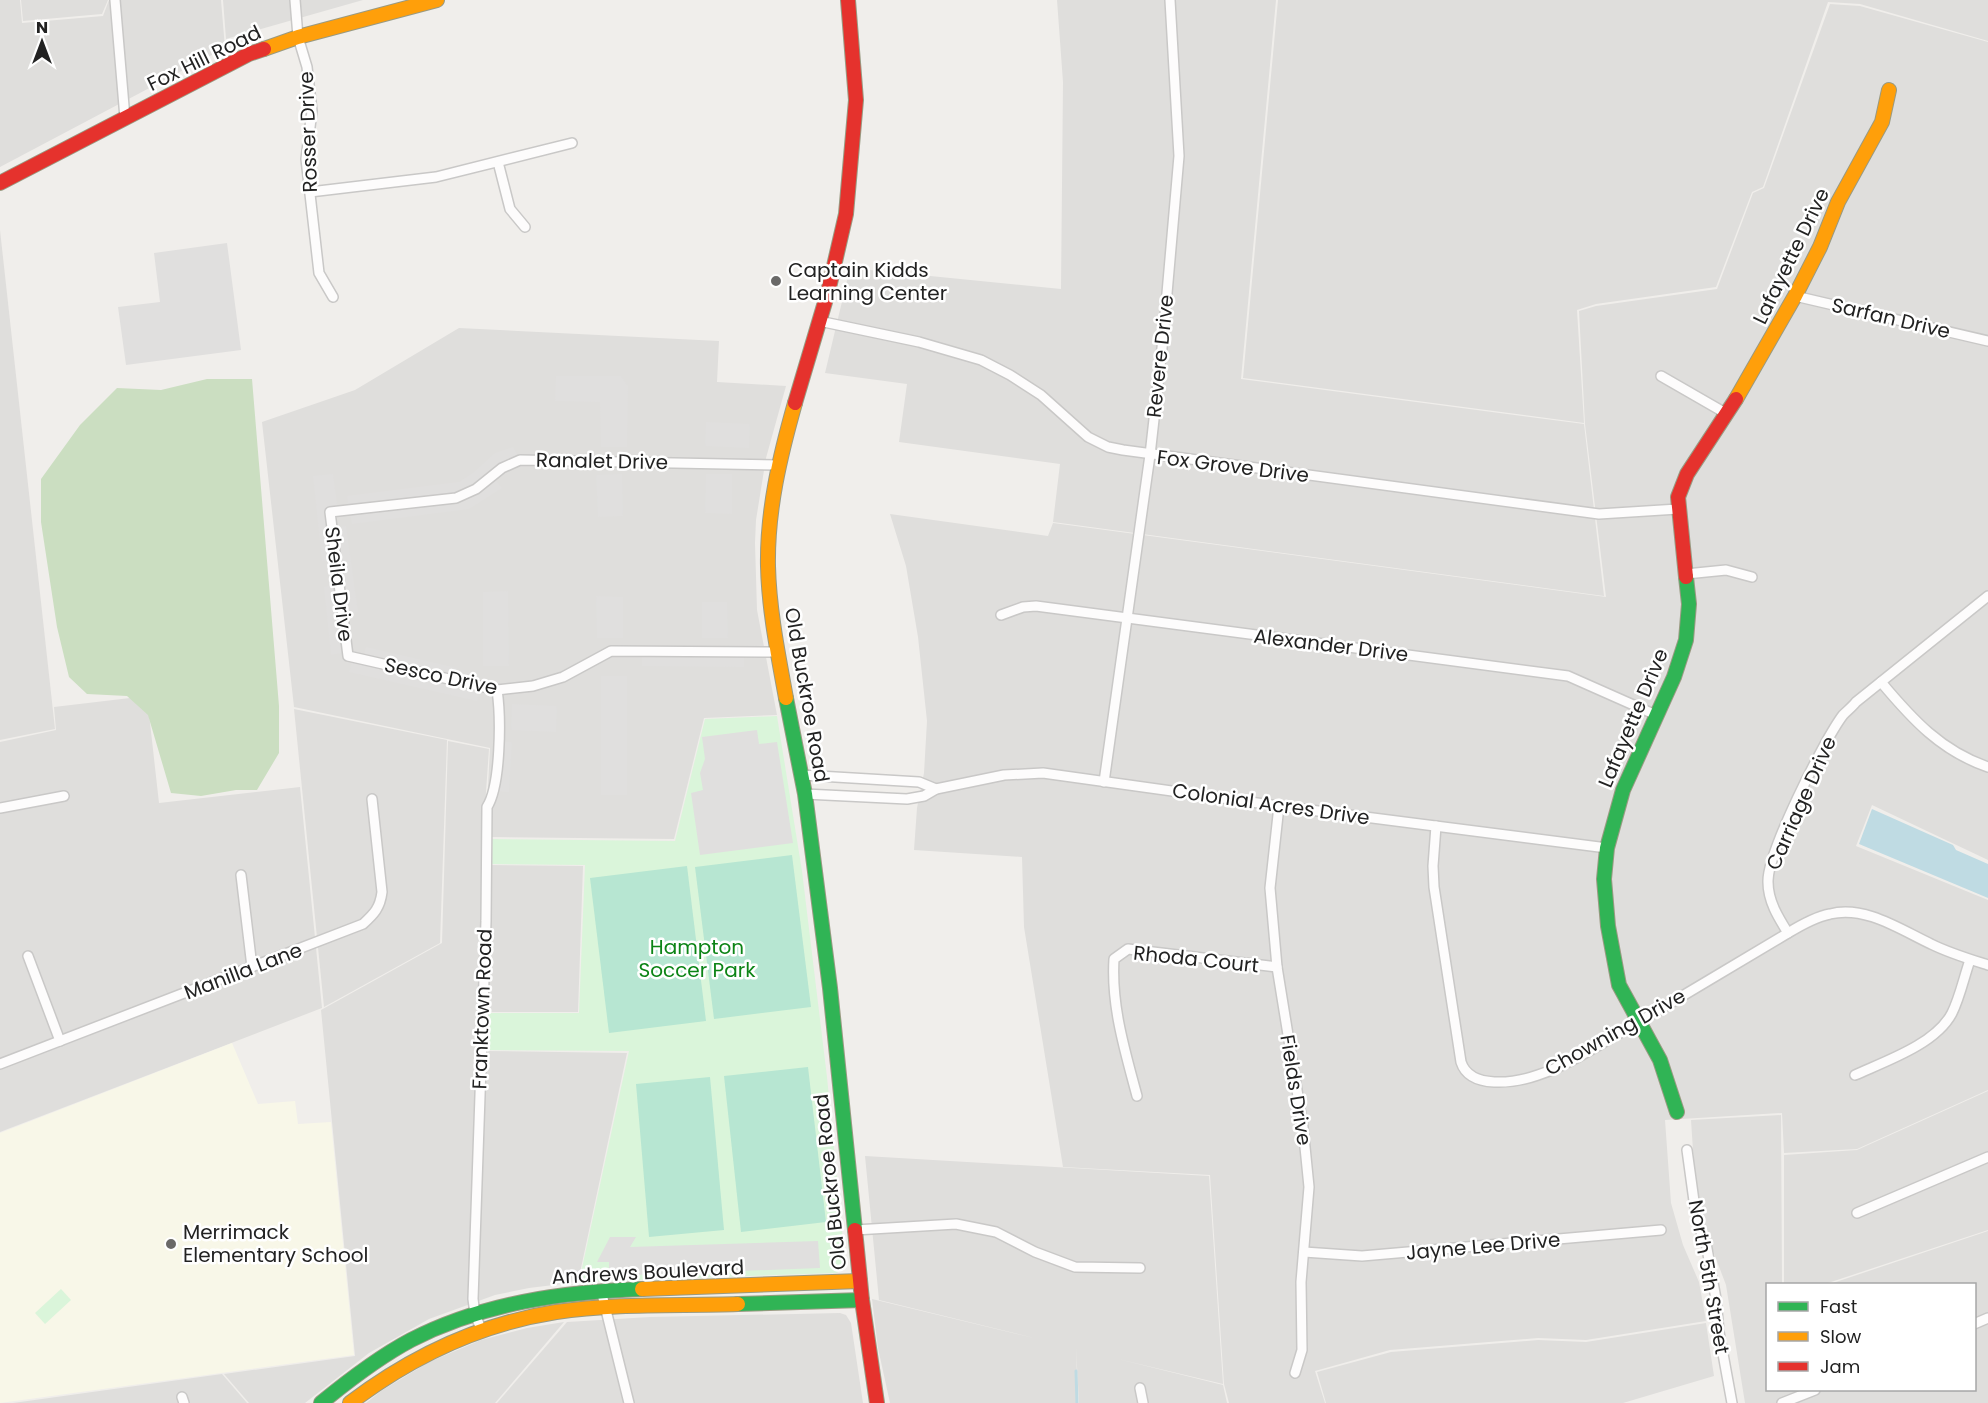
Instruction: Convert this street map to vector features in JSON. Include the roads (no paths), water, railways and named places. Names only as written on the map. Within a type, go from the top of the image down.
[{"type":"street","points":[[115,0],[125,118]]},
{"type":"street","name":"Rosser Drive","points":[[295,0],[298,37],[307,67],[312,111],[306,159],[319,273],[333,297]]},
{"type":"street","name":"Fox Hill Road","points":[[0,183],[249,54],[298,37],[437,0]]},
{"type":"street","name":"Old Buckroe Road","points":[[848,0],[855,78],[854,136],[842,236],[778,465],[768,548],[769,592],[777,652],[805,794],[831,998],[862,1300],[877,1403]]},
{"type":"street","name":"Revere Drive","points":[[1104,782],[1150,455],[1179,156],[1170,0]]},
{"type":"street","name":"Lafayette Drive","points":[[1677,1112],[1660,1060],[1619,985],[1604,896],[1606,848],[1623,790],[1679,665],[1686,640],[1689,604],[1678,497],[1683,481],[1727,414],[1795,296],[1820,247],[1838,202],[1882,122],[1889,90]]},
{"type":"street","points":[[310,192],[436,177],[572,143]]},
{"type":"street","points":[[498,162],[510,209],[525,227]]},
{"type":"street","name":"Sarfan Drive","points":[[1795,296],[1988,341]]},
{"type":"street","name":"Fox Grove Drive","points":[[819,321],[919,342],[981,360],[1041,395],[1088,437],[1108,447],[1150,455],[1599,514],[1678,509]]},
{"type":"street","points":[[1661,376],[1727,414]]},
{"type":"street","name":"Ranalet Drive","points":[[330,512],[456,498],[476,489],[502,468],[520,460],[778,465]]},
{"type":"street","name":"Sheila Drive","points":[[330,512],[348,656]]},
{"type":"street","points":[[1686,574],[1726,570],[1752,577]]},
{"type":"street","name":"Carriage Drive","points":[[1788,933],[1776,913],[1769,894],[1767,879],[1771,864],[1810,773],[1829,737],[1844,714],[1988,596]]},
{"type":"street","name":"Alexander Drive","points":[[1001,615],[1036,606],[1568,676],[1656,715]]},
{"type":"street","name":"Sesco Drive","points":[[348,656],[497,690],[532,687],[563,677],[611,651],[777,652]]},
{"type":"street","points":[[1881,682],[1906,713],[1934,738],[1974,762],[1988,766]]},
{"type":"street","name":"Franktown Road","points":[[481,1329],[475,1314],[473,1299],[486,921],[487,807],[492,799],[497,761],[499,708],[497,690]]},
{"type":"street","name":"Colonial Acres Drive","points":[[805,794],[907,799],[924,796],[936,789],[1022,772],[1062,775],[1279,806],[1606,848]]},
{"type":"street","name":"Colonial Acres Drive","points":[[802,775],[919,782],[936,789]]},
{"type":"street","points":[[0,808],[64,796]]},
{"type":"street","name":"Manilla Lane","points":[[0,1064],[363,924],[375,914],[380,904],[382,876],[372,799]]},
{"type":"street","name":"Fields Drive","points":[[1279,806],[1270,888],[1277,967],[1304,1126],[1309,1187],[1301,1282],[1302,1350],[1295,1373]]},
{"type":"street","name":"Chowning Drive","points":[[1436,826],[1432,866],[1434,887],[1461,1062],[1467,1074],[1479,1080],[1493,1082],[1536,1076],[1555,1068],[1638,1022],[1788,933],[1812,920],[1832,913],[1854,912],[1882,921],[1933,945],[1988,965]]},
{"type":"street","points":[[241,875],[252,967]]},
{"type":"street","name":"Rhoda Court","points":[[1137,1096],[1120,1031],[1112,978],[1114,959],[1128,949],[1277,967]]},
{"type":"street","points":[[28,956],[60,1041]]},
{"type":"street","points":[[1856,1075],[1908,1051],[1933,1035],[1952,1014],[1970,960]]},
{"type":"street","name":"North 5th Street","points":[[1687,1150],[1697,1223],[1706,1242],[1732,1403]]},
{"type":"street","points":[[1857,1213],[1988,1157]]},
{"type":"street","points":[[855,1230],[956,1224],[996,1232],[1035,1252],[1076,1267],[1140,1269]]},
{"type":"street","name":"Jayne Lee Drive","points":[[1304,1252],[1362,1256],[1661,1230]]},
{"type":"street","name":"Andrews Boulevard","points":[[321,1403],[366,1366],[443,1325],[475,1314],[549,1295],[601,1290],[860,1281]]},
{"type":"street","points":[[601,1290],[629,1403]]},
{"type":"street","name":"Andrews Boulevard","points":[[350,1403],[386,1375],[449,1341],[481,1329],[556,1312],[604,1308],[862,1300]]},
{"type":"street","points":[[1140,1388],[1143,1403]]},
{"type":"street","points":[[1782,1403],[1810,1391]]},
{"type":"water","points":[[1872,809],[1953,845],[1956,850],[1988,864],[1988,898],[1859,844]]},
{"type":"waterway","points":[[1076,1371],[1077,1403]]},
{"type":"place","name":"Captain Kidds Learning Center","points":[[776,281]]},
{"type":"place","name":"Merrimack Elementary School","points":[[171,1244]]},
{"type":"park label","name":"Hampton Soccer Park","points":[[697,958]]}]
